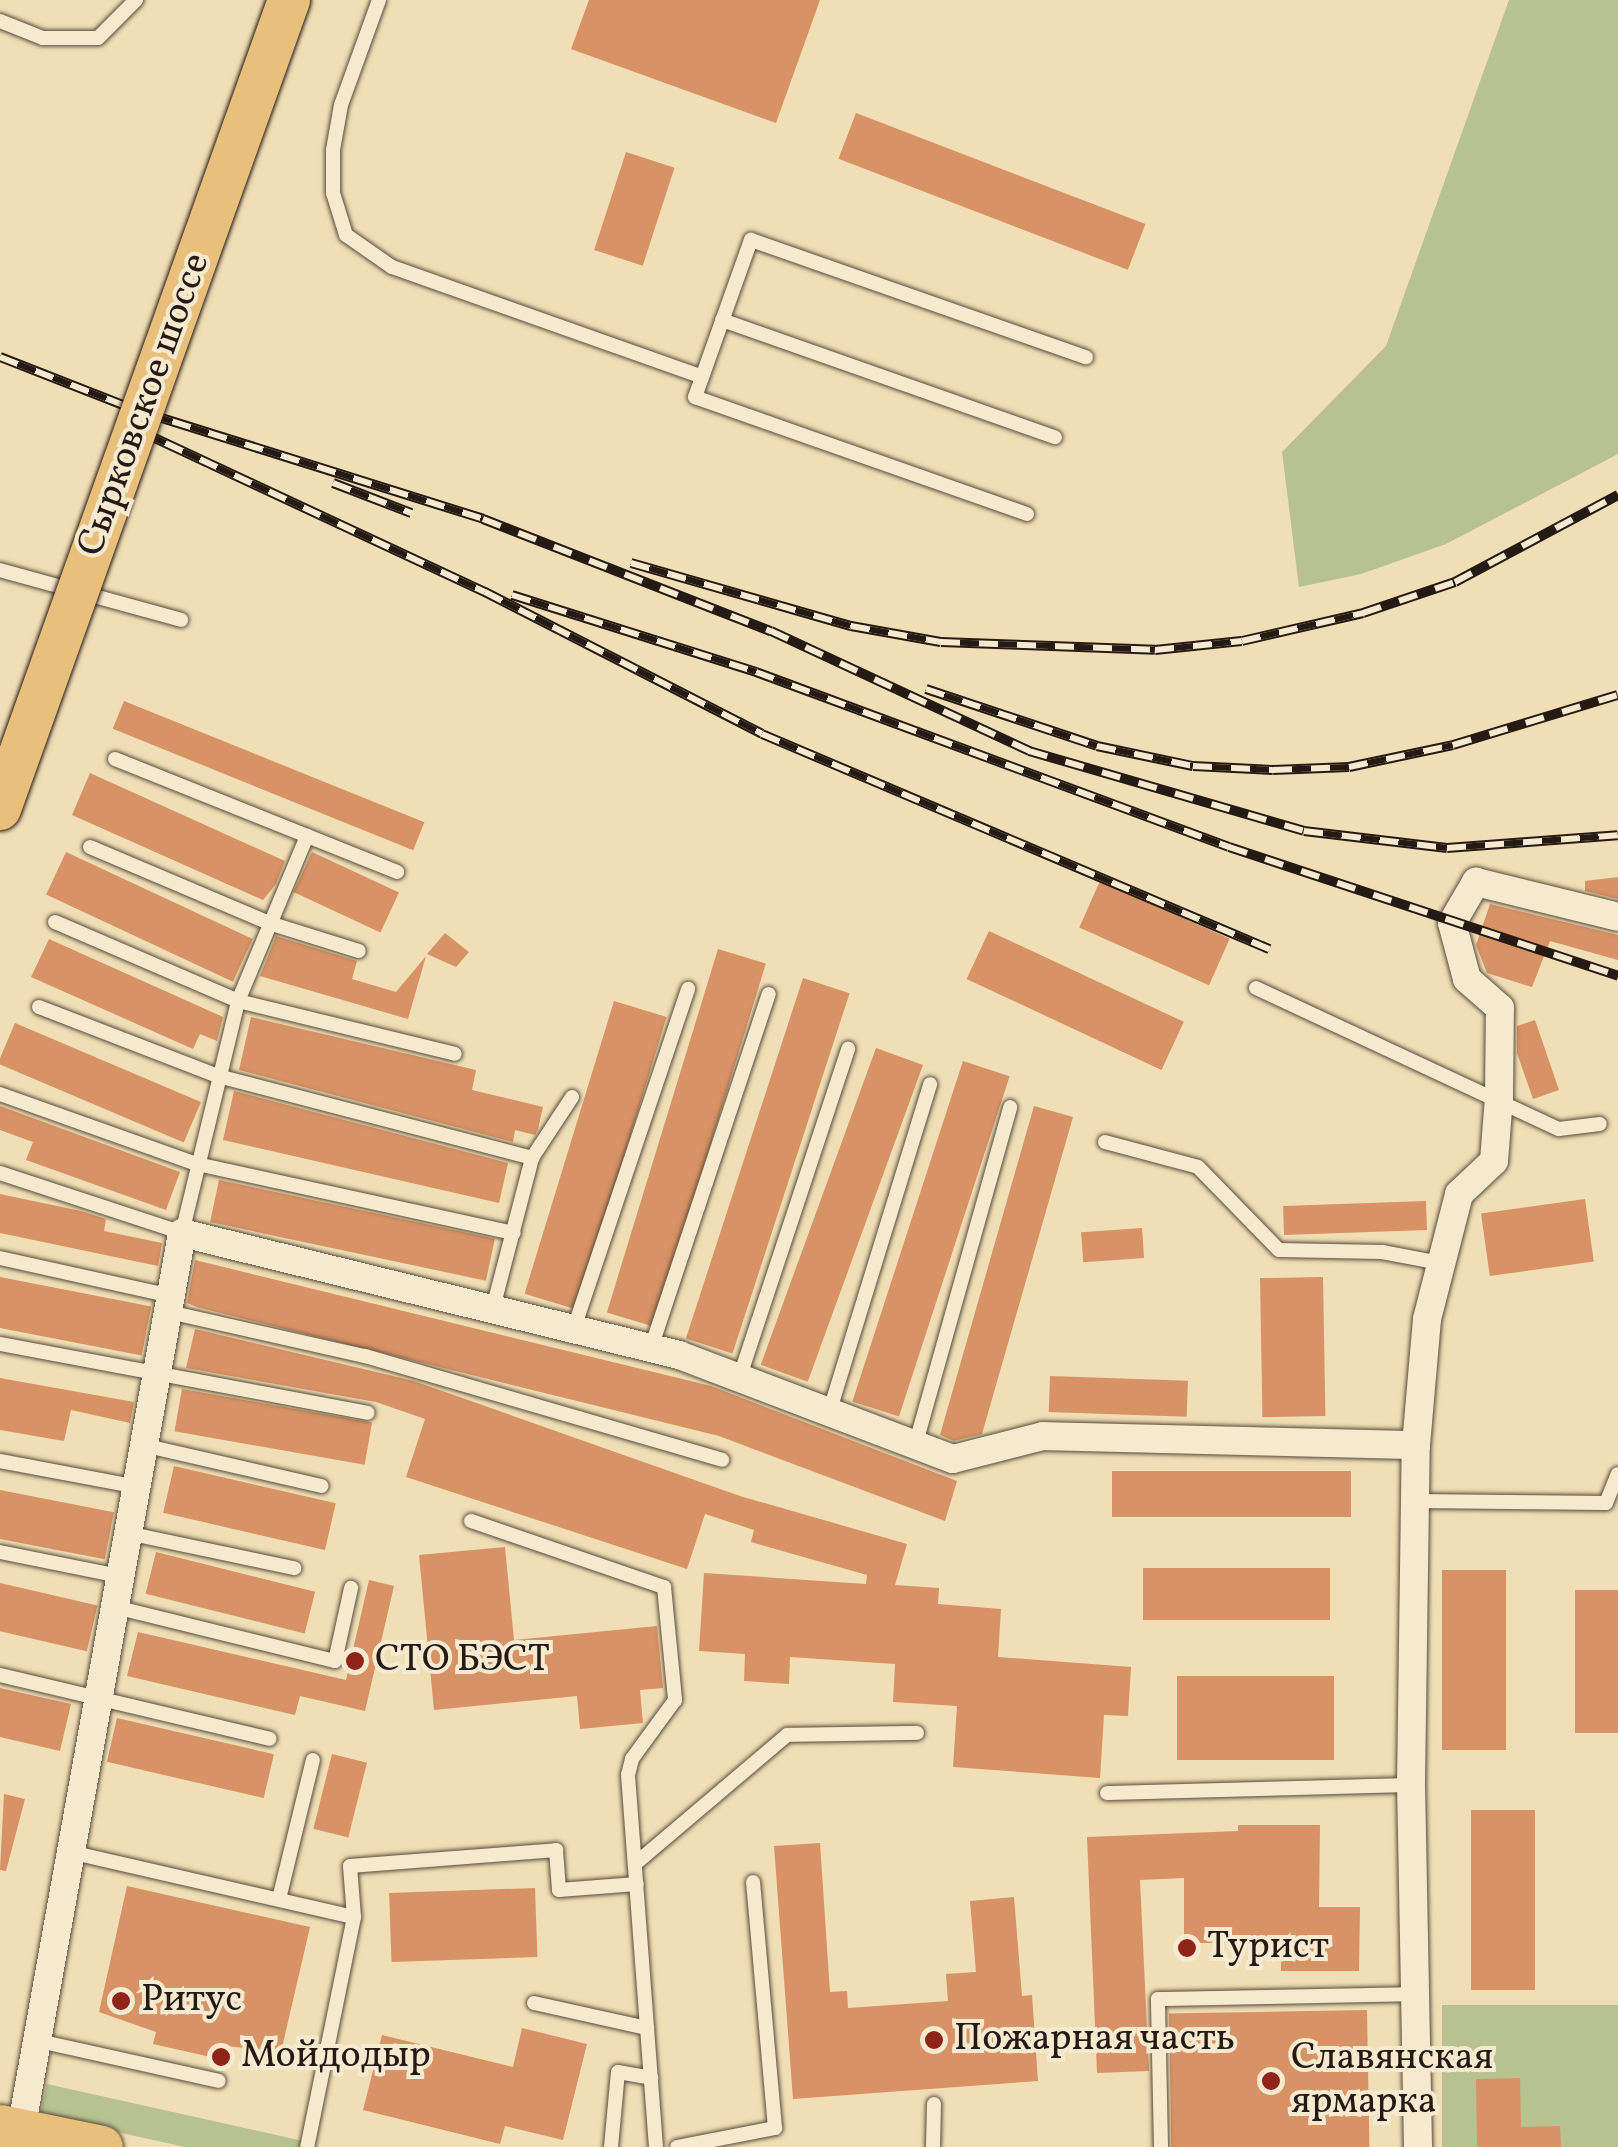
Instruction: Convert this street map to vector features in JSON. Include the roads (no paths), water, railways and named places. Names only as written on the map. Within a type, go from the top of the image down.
[{"type":"main road","name":"Сырковское шоссе","points":[[0,810],[290,0]]},
{"type":"main road","points":[[10,2128],[102,2147]]},
{"type":"street","points":[[1418,2147],[1411,1785],[1416,1445],[1427,1319],[1459,1194],[1494,1161],[1500,1097],[1500,1008],[1467,979],[1452,923],[1476,882],[1618,916]]},
{"type":"street","points":[[10,2128],[39,2041],[119,1608],[182,1233],[650,1348],[953,1459],[1044,1436],[1416,1445]]},
{"type":"lane","points":[[0,22],[43,38],[98,38],[136,0]]},
{"type":"lane","points":[[379,0],[341,105],[333,150],[333,192],[346,234],[392,268],[702,377]]},
{"type":"lane","points":[[1027,514],[695,397],[751,240],[1086,357]]},
{"type":"lane","points":[[722,320],[1055,437]]},
{"type":"lane","points":[[0,570],[181,620]]},
{"type":"lane","points":[[115,758],[397,872]]},
{"type":"lane","points":[[0,1174],[182,1233],[238,1002],[308,836]]},
{"type":"lane","points":[[90,847],[269,923],[360,951]]},
{"type":"lane","points":[[55,922],[238,1002],[455,1054]]},
{"type":"lane","points":[[1256,988],[1500,1097],[1560,1129],[1600,1124]]},
{"type":"lane","points":[[574,1328],[688,989]]},
{"type":"lane","points":[[650,1348],[769,994]]},
{"type":"lane","points":[[40,1007],[218,1076],[532,1158]]},
{"type":"lane","points":[[739,1379],[848,1049]]},
{"type":"lane","points":[[829,1414],[930,1084]]},
{"type":"lane","points":[[0,1094],[196,1164],[514,1233]]},
{"type":"lane","points":[[493,1308],[532,1158],[572,1097]]},
{"type":"lane","points":[[915,1446],[1010,1107]]},
{"type":"lane","points":[[1105,1142],[1198,1168],[1279,1250],[1382,1252],[1441,1263]]},
{"type":"lane","points":[[0,1258],[365,1356],[722,1460]]},
{"type":"lane","points":[[0,1344],[368,1412]]},
{"type":"lane","points":[[147,1446],[321,1486]]},
{"type":"lane","points":[[0,1462],[139,1487]]},
{"type":"lane","points":[[1414,1502],[1606,1504],[1618,1474]]},
{"type":"lane","points":[[471,1521],[664,1587],[676,1700],[632,1760],[656,2147]]},
{"type":"lane","points":[[132,1534],[294,1568]]},
{"type":"lane","points":[[0,1552],[124,1577]]},
{"type":"lane","points":[[119,1608],[335,1662],[352,1588]]},
{"type":"lane","points":[[0,1674],[270,1738]]},
{"type":"lane","points":[[636,1864],[787,1735],[917,1733]]},
{"type":"lane","points":[[279,1899],[313,1760]]},
{"type":"lane","points":[[1107,1793],[1411,1785]]},
{"type":"lane","points":[[307,2147],[354,1917],[350,1866],[556,1850],[559,1890],[637,1884]]},
{"type":"lane","points":[[74,1854],[354,1917]]},
{"type":"lane","points":[[677,2147],[774,2128],[753,1882]]},
{"type":"lane","points":[[1161,2147],[1158,1999],[1415,1994]]},
{"type":"lane","points":[[534,2003],[647,2028]]},
{"type":"lane","points":[[39,2041],[219,2080]]},
{"type":"lane","points":[[611,2147],[618,2072],[651,2078]]},
{"type":"lane","points":[[933,2147],[934,2104]]},
{"type":"railway","points":[[0,357],[136,410],[483,519],[771,631],[1029,751],[1304,831],[1447,848],[1618,835]]},
{"type":"railway","points":[[131,427],[485,592],[762,734],[1269,949]]},
{"type":"railway","points":[[333,483],[411,513]]},
{"type":"railway","points":[[631,563],[851,626],[941,642],[1155,650],[1242,641],[1363,613],[1455,582],[1618,495]]},
{"type":"railway","points":[[512,595],[756,672],[1229,847],[1618,976]]},
{"type":"railway","points":[[926,689],[1097,746],[1193,766],[1273,770],[1349,767],[1453,745],[1618,695]]},
{"type":"place","name":"СТО БЭСТ","points":[[355,1661]]},
{"type":"place","name":"Турист","points":[[1187,1948]]},
{"type":"place","name":"Ритус","points":[[121,2001]]},
{"type":"place","name":"Пожарная часть","points":[[934,2040]]},
{"type":"place","name":"Мойдодыр","points":[[221,2057]]},
{"type":"place","name":"Славянская ярмарка","points":[[1271,2081]]}]
